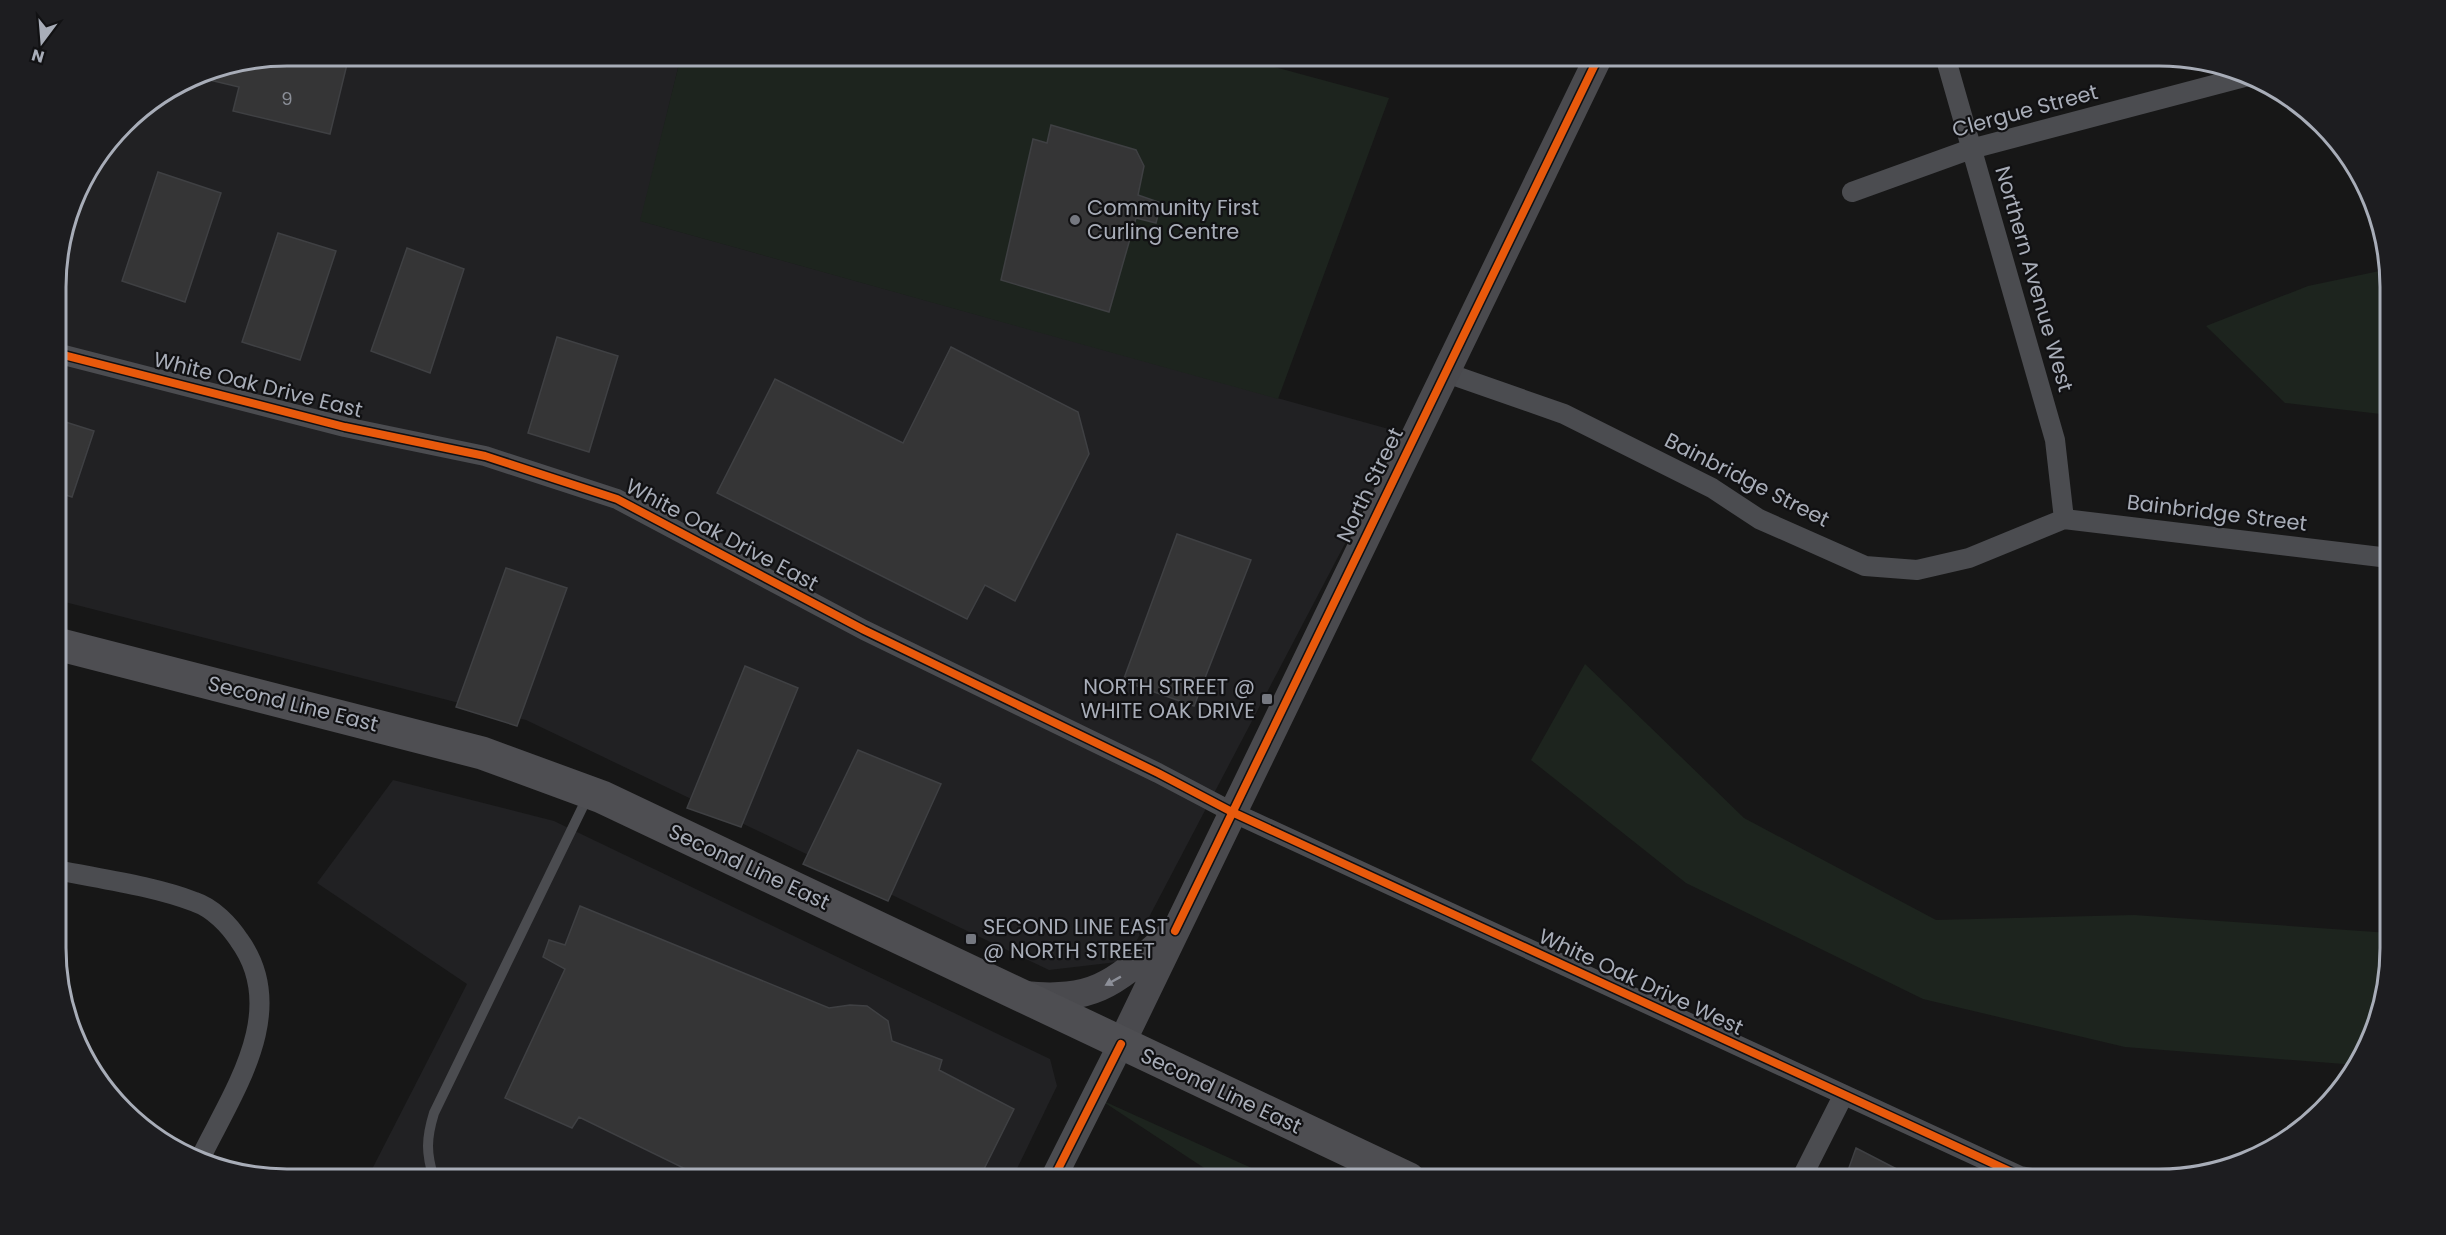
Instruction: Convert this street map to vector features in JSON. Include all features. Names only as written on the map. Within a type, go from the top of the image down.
[{"type":"highway","name":"Second Line East","points":[[66,646],[482,753],[590,793],[1388,1169]]},
{"type":"main road","name":"North Street","points":[[1121,1044],[1444,372],[1594,66]]},
{"type":"main road","points":[[1016,994],[1057,998],[1099,989],[1118,979],[1175,931]]},
{"type":"street","name":"Northern Avenue West","points":[[1948,66],[2055,440],[2064,519]]},
{"type":"street","name":"Clergue Street","points":[[1852,192],[1971,149],[2234,80]]},
{"type":"street","name":"White Oak Drive East","points":[[66,356],[345,427],[485,456],[617,499],[864,630],[1158,773],[1232,812]]},
{"type":"street","name":"Bainbridge Street","points":[[1444,372],[1564,414],[1712,488],[1759,519],[1865,566],[1917,570],[1969,558],[2064,519],[2380,557]]},
{"type":"street","name":"White Oak Drive West","points":[[1232,812],[2005,1169]]},
{"type":"street","points":[[66,872],[197,902],[228,924],[247,951],[259,986],[260,1022],[252,1054],[203,1152]]},
{"type":"street","name":"North Street","points":[[1058,1169],[1121,1044]]},
{"type":"street","points":[[1806,1169],[1843,1096]]},
{"type":"lane","points":[[431,1169],[427,1136],[434,1113],[590,793]]},
{"type":"shaded area","points":[[272,66],[679,66],[641,221],[1403,433],[1126,961],[1049,970],[526,720],[66,602],[66,272],[70,244],[83,202],[103,164],[141,121],[176,96],[216,78],[244,70]]},
{"type":"shaded area","points":[[679,66],[1271,66],[1389,98],[1278,399],[640,221]]},
{"type":"shaded area","points":[[2380,271],[2380,414],[2285,403],[2206,326],[2308,286]]},
{"type":"shaded area","points":[[1585,664],[1744,818],[1936,920],[2134,915],[2380,932],[2380,963],[2376,991],[2368,1019],[2347,1064],[2125,1047],[1923,999],[1686,883],[1531,760]]},
{"type":"shaded area","points":[[393,780],[554,821],[1050,1059],[1057,1086],[1017,1169],[372,1169],[467,984],[317,883]]},
{"type":"shaded area","points":[[1099,1099],[1254,1169],[1206,1169]]},
{"type":"building","points":[[272,66],[347,66],[330,134],[233,111],[239,87],[210,80],[244,70]]},
{"type":"building","name":"Community First Curling Centre","points":[[1051,125],[1136,150],[1144,166],[1138,195],[1161,203],[1156,223],[1136,218],[1109,312],[1001,280],[1033,139],[1047,143]]},
{"type":"building","points":[[158,172],[221,193],[185,302],[122,281]]},
{"type":"building","points":[[278,233],[336,251],[300,360],[242,342]]},
{"type":"building","points":[[407,248],[464,269],[430,373],[371,351]]},
{"type":"building","points":[[557,337],[618,356],[589,452],[528,433]]},
{"type":"building","points":[[951,347],[1078,412],[1089,454],[1015,601],[985,585],[967,619],[717,493],[775,379],[903,443]]},
{"type":"building","points":[[66,422],[94,431],[72,497],[66,495]]},
{"type":"building","points":[[1177,534],[1251,560],[1194,706],[1123,681]]},
{"type":"building","points":[[506,568],[567,588],[517,726],[456,707]]},
{"type":"building","points":[[745,666],[798,688],[741,827],[687,808]]},
{"type":"building","points":[[858,750],[941,784],[888,901],[803,864]]},
{"type":"building","points":[[580,906],[829,1008],[850,1005],[867,1006],[888,1021],[892,1041],[942,1060],[939,1070],[1014,1109],[984,1169],[686,1169],[579,1117],[572,1128],[505,1098],[565,969],[543,957],[549,940],[565,945]]},
{"type":"building","points":[[1856,1148],[1897,1169],[1849,1169]]},
{"type":"cycle path","points":[[1175,931],[1594,66]]},
{"type":"cycle path","points":[[66,356],[345,427],[485,456],[617,499],[864,630],[1158,773],[1232,812],[2005,1169]]},
{"type":"cycle path","points":[[1058,1169],[1121,1044]]},
{"type":"place","name":"Community First Curling Centre","points":[[1075,220]]},
{"type":"place","name":"NORTH STREET @ WHITE OAK DRIVE","points":[[1267,699]]},
{"type":"place","name":"SECOND LINE EAST @ NORTH STREET","points":[[971,939]]}]
